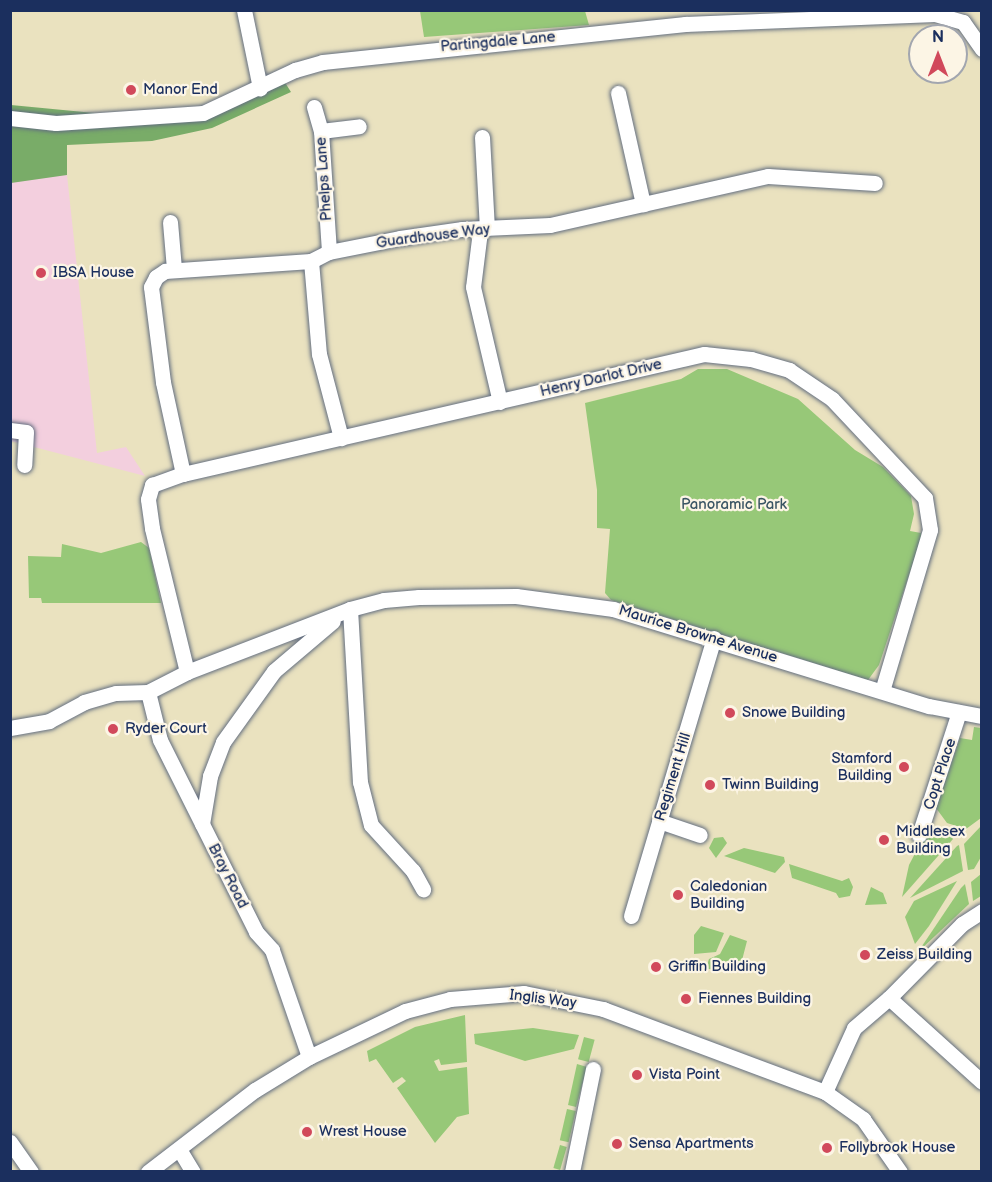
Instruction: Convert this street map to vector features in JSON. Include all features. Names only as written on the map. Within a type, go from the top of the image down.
[{"type":"street","points":[[244,10],[260,88]]},
{"type":"street","name":"Partingdale Lane","points":[[10,118],[56,123],[203,113],[296,70],[323,62],[708,22],[935,14],[963,22],[981,50]]},
{"type":"street","points":[[618,93],[643,204]]},
{"type":"street","name":"Phelps Lane","points":[[314,107],[321,131],[329,252]]},
{"type":"street","points":[[321,131],[359,126]]},
{"type":"street","points":[[482,137],[483,229],[473,287],[500,402]]},
{"type":"street","name":"Guardhouse Way","points":[[174,269],[311,261],[329,252],[462,229],[550,225],[768,177],[875,183]]},
{"type":"street","points":[[170,222],[174,269],[156,277],[151,287],[163,382],[183,474]]},
{"type":"street","points":[[311,261],[319,354],[341,438]]},
{"type":"street","name":"Henry Darlot Drive","points":[[187,672],[148,499],[152,485],[183,474],[704,354],[751,359],[789,370],[832,399],[925,498],[930,530],[882,691]]},
{"type":"street","points":[[10,430],[26,432],[24,465]]},
{"type":"street","name":"Maurice Browne Avenue","points":[[148,692],[187,672],[350,609],[384,600],[419,597],[516,596],[613,609],[882,691],[981,716]]},
{"type":"street","points":[[202,824],[210,776],[223,742],[274,671],[350,609]]},
{"type":"street","points":[[350,609],[360,782],[371,825],[413,871],[423,890]]},
{"type":"street","name":"Regiment Hill","points":[[632,916],[714,638]]},
{"type":"street","points":[[10,728],[49,721],[84,702],[116,693],[148,692]]},
{"type":"street","name":"Bray Road","points":[[148,692],[160,740],[256,932],[272,950],[309,1057]]},
{"type":"street","name":"Copt Place","points":[[919,835],[959,712]]},
{"type":"street","points":[[659,822],[700,835]]},
{"type":"street","points":[[825,1092],[854,1028],[890,999],[962,924],[981,912]]},
{"type":"street","name":"Inglis Way","points":[[148,1172],[255,1090],[309,1057],[405,1011],[450,999],[524,993],[603,1010],[825,1092],[863,1119],[900,1172]]},
{"type":"street","points":[[890,999],[981,1082]]},
{"type":"street","points":[[572,1172],[593,1069]]},
{"type":"street","points":[[10,1142],[31,1172]]},
{"type":"street","points":[[179,1149],[193,1172]]},
{"type":"shaded area","points":[[67,175],[97,453],[126,447],[145,476],[11,441],[10,176]]},
{"type":"green space","points":[[420,11],[585,11],[589,25],[424,37]]},
{"type":"green space","points":[[284,81],[291,92],[212,128],[152,141],[67,145],[67,175],[11,183],[11,105],[167,120]]},
{"type":"green space","name":"Panoramic Park","points":[[698,369],[727,369],[798,399],[855,450],[883,467],[911,496],[914,514],[910,531],[921,533],[921,539],[879,665],[868,680],[611,600],[605,593],[610,529],[597,528],[597,490],[585,403],[681,379]]},
{"type":"green space","points":[[141,542],[149,548],[161,603],[42,603],[41,598],[29,598],[28,556],[61,557],[62,544],[101,553]]},
{"type":"green space","points":[[974,727],[981,728],[981,818],[966,829],[947,823],[936,808],[960,738],[972,740]]},
{"type":"green space","points":[[930,825],[945,829],[953,839],[902,897],[909,865]]},
{"type":"green space","points":[[981,826],[981,857],[974,869],[968,870],[964,844]]},
{"type":"green space","points":[[723,837],[727,843],[716,858],[709,848],[714,838]]},
{"type":"green space","points":[[959,845],[963,871],[910,898],[957,846]]},
{"type":"green space","points":[[744,848],[784,857],[785,862],[775,873],[724,856]]},
{"type":"green space","points":[[789,864],[842,881],[849,878],[853,887],[850,896],[839,898],[836,893],[792,878]]},
{"type":"green space","points":[[981,874],[981,896],[973,901],[971,882]]},
{"type":"green space","points":[[957,881],[915,944],[905,917],[914,901]]},
{"type":"green space","points":[[965,884],[969,904],[918,952],[961,888]]},
{"type":"green space","points":[[871,887],[883,893],[887,904],[865,905]]},
{"type":"green space","points":[[701,926],[724,933],[716,952],[694,954],[694,935]]},
{"type":"green space","points":[[730,935],[747,941],[740,968],[720,963],[716,971],[706,968],[709,959],[720,954]]},
{"type":"green space","points":[[465,1015],[467,1062],[441,1065],[439,1059],[434,1061],[439,1071],[467,1067],[469,1114],[457,1117],[435,1143],[397,1088],[406,1081],[402,1077],[393,1083],[376,1059],[369,1062],[367,1051],[415,1027]]},
{"type":"green space","points":[[533,1028],[579,1035],[574,1049],[525,1061],[475,1044],[474,1034]]},
{"type":"green space","points":[[584,1037],[595,1040],[589,1062],[578,1059]]},
{"type":"green space","points":[[577,1064],[587,1067],[576,1107],[568,1105]]},
{"type":"green space","points":[[567,1109],[576,1111],[569,1142],[560,1140]]},
{"type":"green space","points":[[560,1145],[567,1147],[560,1170],[553,1168]]},
{"type":"place","name":"Manor End","points":[[131,90]]},
{"type":"place","name":"IBSA House","points":[[41,273]]},
{"type":"place","name":"Snowe Building","points":[[730,713]]},
{"type":"place","name":"Ryder Court","points":[[113,729]]},
{"type":"place","name":"Stamford Building","points":[[904,767]]},
{"type":"place","name":"Twinn Building","points":[[710,785]]},
{"type":"place","name":"Middlesex Building","points":[[884,840]]},
{"type":"place","name":"Caledonian Building","points":[[678,895]]},
{"type":"place","name":"Zeiss Building","points":[[865,955]]},
{"type":"place","name":"Griffin Building","points":[[656,967]]},
{"type":"place","name":"Fiennes Building","points":[[686,999]]},
{"type":"place","name":"Vista Point","points":[[637,1075]]},
{"type":"place","name":"Wrest House","points":[[307,1132]]},
{"type":"place","name":"Sensa Apartments","points":[[617,1144]]},
{"type":"place","name":"Follybrook House","points":[[827,1148]]}]
